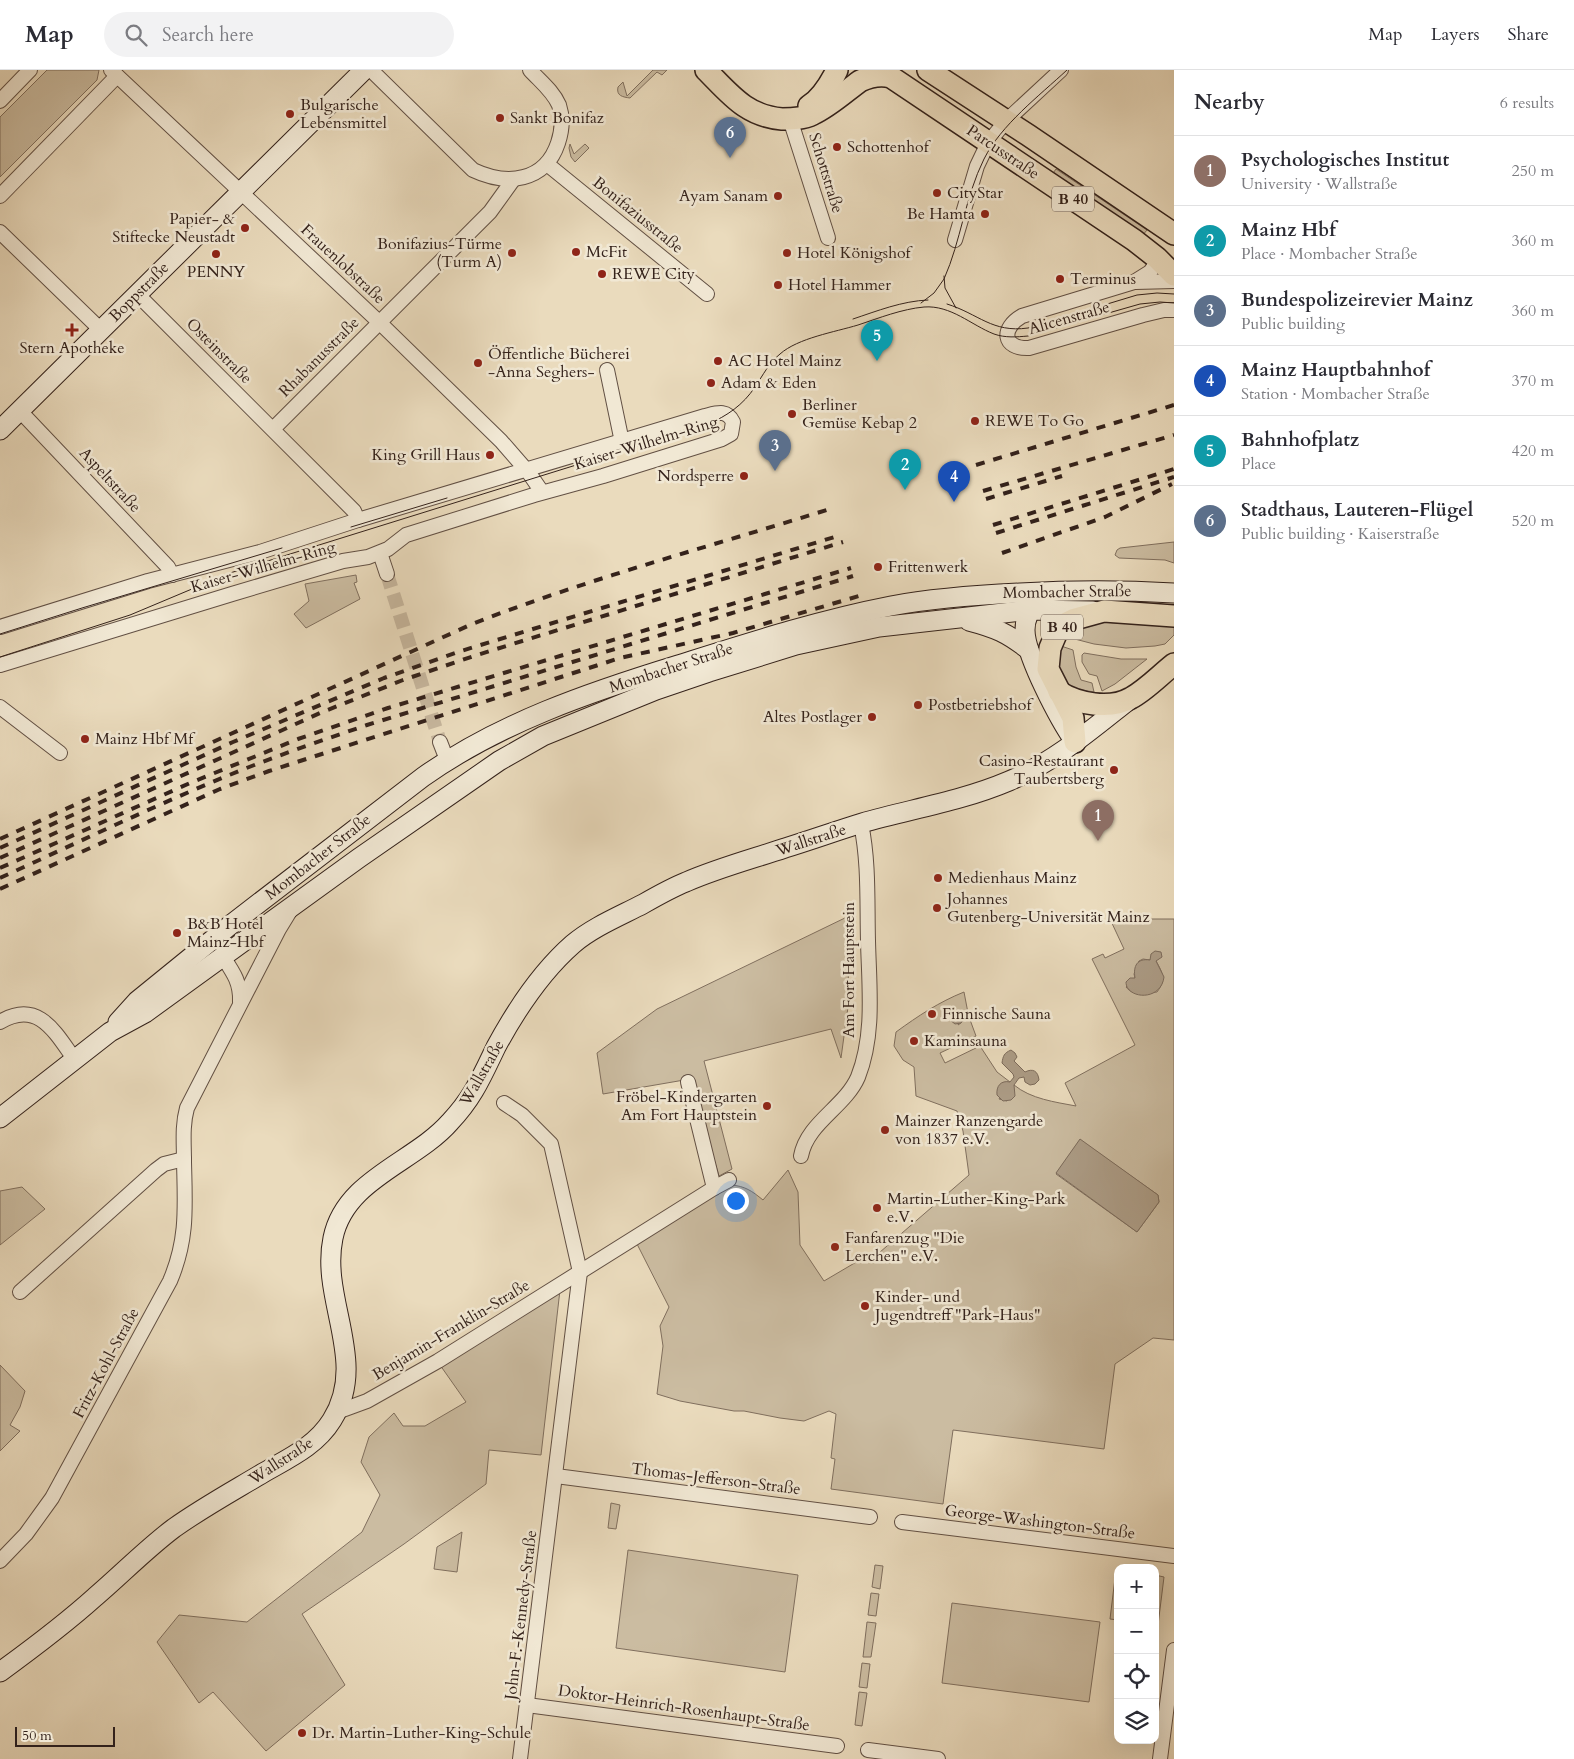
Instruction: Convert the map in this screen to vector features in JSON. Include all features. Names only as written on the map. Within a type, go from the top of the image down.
[{"type":"main road","name":"Boppstraße","points":[[0,430],[364,70]]},
{"type":"main road","name":"B 40","points":[[706,70],[737,102],[760,115],[774,118],[790,119],[811,115],[845,93]]},
{"type":"main road","points":[[790,119],[812,104],[822,94],[837,70]]},
{"type":"main road","points":[[845,93],[865,70]]},
{"type":"main road","name":"Parcusstraße","points":[[928,70],[1174,234]]},
{"type":"main road","name":"Parcusstraße","points":[[845,93],[860,81],[868,78],[878,75],[891,77],[1126,235],[1157,258]]},
{"type":"main road","name":"B 40","points":[[1157,258],[1174,275]]},
{"type":"main road","name":"Mombacher Straße","points":[[110,1032],[137,1001],[313,860],[447,760],[521,721],[635,678],[791,638],[891,606],[997,594],[1062,591],[1123,590],[1174,593]]},
{"type":"main road","points":[[1029,650],[1025,625],[1030,610],[1043,599],[1062,591]]},
{"type":"main road","points":[[997,594],[1012,597],[1022,602],[1030,610],[1034,618],[1042,651],[1042,668],[1061,721],[1075,742]]},
{"type":"main road","name":"Mombacher Straße","points":[[0,1118],[110,1032],[145,1013],[295,904],[499,761],[543,736],[791,638],[1030,610],[1104,611],[1174,616]]},
{"type":"main road","name":"Mombacher Straße","points":[[1042,668],[1049,656],[1052,640],[1065,624],[1075,619],[1104,611]]},
{"type":"main road","points":[[958,618],[998,629],[1029,650],[1059,692],[1073,718],[1075,742]]},
{"type":"main road","name":"Wallstraße","points":[[0,1672],[51,1635],[152,1545],[178,1525],[307,1448],[325,1430],[337,1412],[346,1388],[347,1370],[332,1276],[331,1256],[333,1236],[342,1213],[368,1184],[413,1154],[447,1127],[479,1085],[497,1045],[532,989],[576,941],[683,883],[712,871],[861,824],[949,801],[1001,784],[1034,769],[1075,742],[1174,664]]},
{"type":"main road","name":"Wallstraße","points":[[1059,692],[1082,703],[1114,703],[1130,699]]},
{"type":"main road","points":[[223,957],[233,923]]},
{"type":"street","points":[[0,101],[30,70]]},
{"type":"street","points":[[371,70],[473,170],[486,176],[513,180],[530,175],[547,164],[560,139],[562,128],[559,107],[550,91],[530,70]]},
{"type":"street","points":[[955,240],[976,166],[988,143],[1006,121],[1061,70]]},
{"type":"street","points":[[0,196],[114,73]]},
{"type":"street","name":"Frauenlobstraße","points":[[114,73],[379,322],[501,441],[527,470],[542,492]]},
{"type":"street","name":"Schottstraße","points":[[790,119],[828,238]]},
{"type":"street","name":"Bonifaziusstraße","points":[[547,164],[707,294]]},
{"type":"street","name":"Rhabanusstraße","points":[[273,429],[490,212],[513,180]]},
{"type":"street","points":[[0,232],[101,330]]},
{"type":"street","name":"Alicenstraße","points":[[1157,258],[1150,272],[1134,282],[1022,316],[1010,325],[1005,332],[1012,345],[1018,348],[1030,348],[1143,315],[1164,310],[1174,310]]},
{"type":"street","points":[[1134,282],[1174,281]]},
{"type":"street","name":"Osteinstraße","points":[[137,294],[273,429],[356,515]]},
{"type":"street","points":[[607,370],[622,442]]},
{"type":"street","name":"Aspeltstraße","points":[[20,411],[168,567],[172,575]]},
{"type":"street","name":"Kaiser-Wilhelm-Ring","points":[[0,627],[148,581],[260,552],[356,515],[527,470],[717,413],[727,413],[733,422],[731,434],[722,439],[603,476],[542,492],[406,535],[388,549],[368,557],[343,561],[0,665]]},
{"type":"street","points":[[380,553],[387,574]]},
{"type":"street","points":[[0,707],[60,753]]},
{"type":"street","points":[[440,742],[447,760]]},
{"type":"street","name":"Am Fort Hauptstein","points":[[801,1156],[806,1140],[848,1092],[857,1078],[868,1040],[870,984],[868,908],[865,842],[861,824]]},
{"type":"street","name":"Fritz-Kohl-Straße","points":[[0,1561],[26,1534],[52,1498],[170,1281],[180,1257],[184,1232],[183,1126],[187,1108],[282,924],[295,904]]},
{"type":"street","name":"Fritz-Kohl-Straße","points":[[223,957],[240,986],[239,1006]]},
{"type":"street","points":[[0,1022],[24,1013],[36,1016],[56,1033],[75,1060]]},
{"type":"street","points":[[688,1082],[714,1188]]},
{"type":"street","points":[[504,1104],[522,1115],[551,1144],[580,1272],[556,1476]]},
{"type":"street","points":[[20,1292],[156,1170],[164,1164],[184,1158]]},
{"type":"street","name":"Benjamin-Franklin-Straße","points":[[337,1412],[367,1401],[438,1361],[729,1180]]},
{"type":"street","name":"Thomas-Jefferson-Straße","points":[[556,1476],[870,1517]]},
{"type":"street","name":"John-F.-Kennedy-Straße","points":[[520,1759],[556,1476]]},
{"type":"street","name":"George-Washington-Straße","points":[[902,1522],[1174,1556]]},
{"type":"street","points":[[1160,1759],[1174,1650]]},
{"type":"street","name":"Doktor-Heinrich-Rosenhaupt-Straße","points":[[527,1705],[837,1746]]},
{"type":"street","points":[[868,1750],[938,1759]]},
{"type":"shaded area","points":[[47,70],[99,70],[97,80],[0,177],[0,117]]},
{"type":"shaded area","points":[[653,70],[667,70],[662,75],[657,72],[630,98],[619,94],[618,87],[623,82],[627,96]]},
{"type":"shaded area","points":[[570,144],[574,154],[585,144],[589,148],[575,162],[571,157]]},
{"type":"shaded area","points":[[1056,169],[1147,230],[1142,236],[1051,176]]},
{"type":"shaded area","points":[[1174,542],[1174,563],[1165,560],[1119,558],[1115,555],[1120,548]]},
{"type":"shaded area","points":[[356,575],[357,582],[354,583],[360,599],[306,628],[294,614],[309,601],[305,584]]},
{"type":"shaded area","points":[[1100,622],[1172,626],[1174,627],[1174,635],[1165,644],[1126,648],[1094,644],[1067,637],[1078,628]]},
{"type":"shaded area","points":[[1061,646],[1073,650],[1081,680],[1092,683],[1094,692],[1082,690],[1080,697],[1068,686],[1060,669]]},
{"type":"shaded area","points":[[1084,653],[1121,659],[1147,659],[1115,684],[1102,691],[1097,676],[1089,674],[1082,662],[1082,655]]},
{"type":"shaded area","points":[[849,916],[848,1007],[841,1058],[831,1029],[704,1061],[732,1169],[719,1176],[690,1079],[603,1094],[597,1053],[657,1009]]},
{"type":"shaded area","points":[[1110,919],[1174,919],[1174,1340],[1153,1338],[1115,1364],[1104,1449],[953,1430],[943,1504],[831,1489],[835,1459],[831,1458],[836,1414],[829,1411],[804,1421],[734,1411],[680,1401],[657,1394],[663,1346],[660,1326],[669,1307],[637,1244],[731,1185],[740,1186],[763,1200],[788,1170],[798,1192],[800,1245],[824,1281],[858,1261],[872,1259],[969,1175],[963,1131],[957,1111],[916,1096],[914,1067],[903,1060],[894,1046],[896,1032],[946,1000],[964,992],[968,1013],[963,1015],[958,1025],[964,1018],[969,1017],[976,1036],[940,1053],[945,1063],[980,1046],[997,1072],[1010,1082],[999,1099],[1007,1101],[1014,1085],[1036,1097],[1076,1106],[1065,1083],[1135,1045],[1092,959],[1103,954],[1105,958],[1124,949]],"holes":[[[1143,959],[1156,961],[1160,969],[1162,984],[1157,992],[1136,993],[1126,987],[1135,978],[1134,974],[1139,961]],[[1080,1140],[1158,1195],[1159,1202],[1137,1232],[1056,1174]]]},
{"type":"shaded area","points":[[1155,951],[1161,952],[1162,957],[1156,961],[1164,977],[1162,985],[1151,994],[1144,995],[1132,992],[1126,982],[1130,978],[1135,978],[1135,967],[1137,964],[1142,960],[1150,960],[1151,954]]},
{"type":"shaded area","points":[[954,1011],[958,1011],[963,1015],[972,1012],[973,1016],[964,1018],[961,1023],[955,1024],[950,1020],[951,1014]]},
{"type":"shaded area","points":[[1011,1050],[1017,1057],[1014,1061],[1025,1072],[1035,1071],[1038,1074],[1039,1080],[1035,1084],[1030,1085],[1025,1082],[1024,1077],[1019,1078],[1014,1085],[1015,1096],[1011,1100],[1003,1101],[997,1095],[997,1089],[1000,1084],[1010,1082],[1014,1077],[1002,1063],[1004,1055]]},
{"type":"shaded area","points":[[1080,1139],[1158,1195],[1159,1202],[1137,1232],[1056,1173]]},
{"type":"shaded area","points":[[22,1187],[45,1209],[0,1245],[0,1191]]},
{"type":"shaded area","points":[[560,1290],[541,1455],[489,1450],[486,1484],[404,1544],[302,1614],[345,1685],[266,1751],[213,1692],[199,1703],[157,1642],[179,1615],[247,1622],[362,1532],[380,1495],[361,1462],[369,1437],[394,1413],[403,1426],[425,1426],[466,1402],[440,1365]]},
{"type":"shaded area","points":[[0,1365],[25,1391],[20,1407],[10,1425],[20,1431],[0,1451]]},
{"type":"shaded area","points":[[611,1503],[620,1505],[616,1529],[608,1528]]},
{"type":"shaded area","points":[[462,1532],[457,1572],[434,1569],[437,1547]]},
{"type":"shaded area","points":[[628,1550],[798,1575],[785,1672],[616,1648]]},
{"type":"shaded area","points":[[875,1565],[883,1566],[880,1589],[872,1587]]},
{"type":"shaded area","points":[[1159,1576],[1164,1577],[1159,1617]]},
{"type":"shaded area","points":[[1114,1586],[1114,1620],[1110,1619]]},
{"type":"shaded area","points":[[871,1593],[879,1594],[876,1616],[868,1615]]},
{"type":"shaded area","points":[[952,1603],[1100,1622],[1089,1702],[942,1683]]},
{"type":"shaded area","points":[[867,1622],[876,1623],[871,1657],[863,1657]]},
{"type":"shaded area","points":[[862,1663],[870,1664],[867,1688],[859,1687]]},
{"type":"shaded area","points":[[859,1692],[867,1693],[862,1726],[855,1725]]},
{"type":"tunnel","points":[[387,574],[440,742]]},
{"type":"tram line","points":[[921,303],[934,293],[944,279],[955,250],[972,188],[991,146],[1010,123],[1067,70]]},
{"type":"tram line","points":[[944,276],[945,288],[956,308]]},
{"type":"tram line","points":[[947,304],[986,322],[1015,329],[1028,328],[1137,295],[1174,294]]},
{"type":"tram line","points":[[853,319],[899,304],[928,300]]},
{"type":"tram line","points":[[0,657],[130,615],[230,573],[708,424],[728,414],[740,405],[769,365],[780,354],[788,348],[817,336],[899,312],[924,307],[934,307],[952,312],[998,335],[1011,337],[1028,336],[1140,304],[1174,303]]},
{"type":"tram line","points":[[351,527],[447,498]]},
{"type":"tram line","points":[[0,634],[282,548]]},
{"type":"railway","points":[[976,465],[1174,405]]},
{"type":"railway","points":[[983,491],[1174,435]]},
{"type":"railway","points":[[993,525],[1174,469]]},
{"type":"railway","points":[[986,499],[1062,476]]},
{"type":"railway","points":[[996,533],[1174,477]]},
{"type":"railway","points":[[1002,553],[1105,517],[1172,484]]},
{"type":"railway","points":[[0,839],[472,624],[606,577],[833,508]]},
{"type":"railway","points":[[0,848],[233,742],[384,678],[461,651],[841,535]]},
{"type":"railway","points":[[0,858],[320,713],[403,680],[477,655],[843,542]]},
{"type":"railway","points":[[0,868],[190,783],[298,739],[388,708],[851,568]]},
{"type":"railway","points":[[0,878],[183,795],[244,769],[306,746],[367,725],[853,576]]},
{"type":"railway","points":[[0,889],[220,789],[269,771],[620,658],[733,633],[859,596]]},
{"type":"place","name":"Bulgarische Lebensmittel","points":[[290,114]]},
{"type":"place","name":"Sankt Bonifaz","points":[[500,118]]},
{"type":"place","name":"Schottenhof","points":[[837,147]]},
{"type":"place","name":"Stadthaus, Lauteren-Flügel","points":[[730,158]]},
{"type":"place","name":"CityStar","points":[[937,193]]},
{"type":"place","name":"Ayam Sanam","points":[[778,196]]},
{"type":"place","name":"Be Hamta","points":[[985,214]]},
{"type":"place","name":"Papier- & Stiftecke Neustadt","points":[[245,228]]},
{"type":"place","name":"McFit","points":[[576,252]]},
{"type":"place","name":"Bonifazius-Türme (Turm A)","points":[[512,253]]},
{"type":"place","name":"Hotel Königshof","points":[[787,253]]},
{"type":"place","name":"PENNY","points":[[216,254]]},
{"type":"place","name":"REWE City","points":[[602,274]]},
{"type":"place","name":"Terminus","points":[[1060,279]]},
{"type":"place","name":"Hotel Hammer","points":[[778,285]]},
{"type":"place","name":"Stern Apotheke","points":[[72,330]]},
{"type":"place","name":"AC Hotel Mainz","points":[[718,361]]},
{"type":"place","name":"Bahnhofplatz","points":[[877,361]]},
{"type":"place","name":"Öffentliche Bücherei -Anna Seghers-","points":[[478,363]]},
{"type":"place","name":"Adam & Eden","points":[[711,383]]},
{"type":"place","name":"Berliner Gemüse Kebap 2","points":[[792,414]]},
{"type":"place","name":"REWE To Go","points":[[975,421]]},
{"type":"place","name":"King Grill Haus","points":[[490,455]]},
{"type":"place","name":"Bundespolizeirevier Mainz","points":[[775,471]]},
{"type":"place","name":"Nordsperre","points":[[744,476]]},
{"type":"place","name":"Mainz Hbf","points":[[905,490]]},
{"type":"place","name":"Mainz Hauptbahnhof","points":[[954,502]]},
{"type":"place","name":"Frittenwerk","points":[[878,567]]},
{"type":"place","name":"Postbetriebshof","points":[[918,705]]},
{"type":"place","name":"Altes Postlager","points":[[872,717]]},
{"type":"place","name":"Mainz Hbf Mf","points":[[85,739]]},
{"type":"place","name":"Casino-Restaurant Taubertsberg","points":[[1114,770]]},
{"type":"place","name":"Psychologisches Institut","points":[[1098,841]]},
{"type":"place","name":"Medienhaus Mainz","points":[[938,878]]},
{"type":"place","name":"Johannes Gutenberg-Universität Mainz","points":[[937,908]]},
{"type":"place","name":"B&B Hotel Mainz-Hbf","points":[[177,933]]},
{"type":"place","name":"Finnische Sauna","points":[[932,1014]]},
{"type":"place","name":"Kaminsauna","points":[[914,1041]]},
{"type":"place","name":"Fröbel-Kindergarten Am Fort Hauptstein","points":[[767,1106]]},
{"type":"place","name":"Mainzer Ranzengarde von 1837 e.V.","points":[[885,1130]]},
{"type":"place","name":"Martin-Luther-King-Park e.V.","points":[[877,1208]]},
{"type":"place","name":"Fanfarenzug \"Die Lerchen\" e.V.","points":[[835,1247]]},
{"type":"place","name":"Kinder- und Jugendtreff \"Park-Haus\"","points":[[865,1306]]},
{"type":"place","name":"Dr. Martin-Luther-King-Schule","points":[[302,1733]]}]
